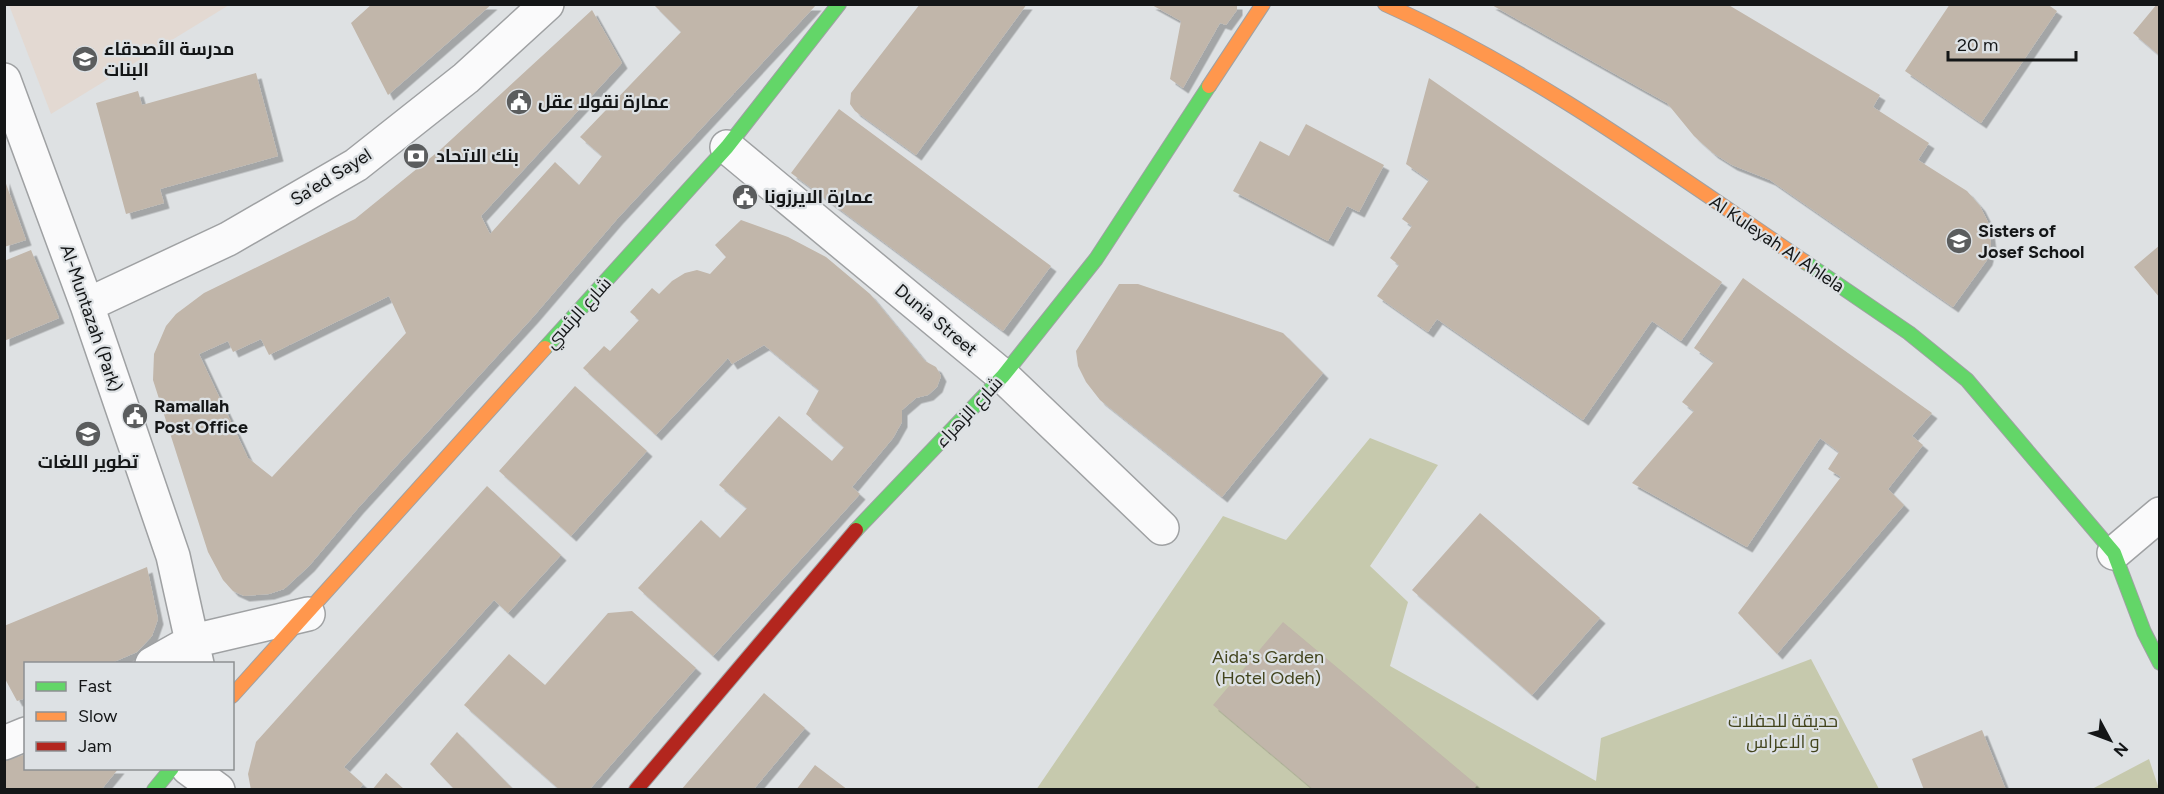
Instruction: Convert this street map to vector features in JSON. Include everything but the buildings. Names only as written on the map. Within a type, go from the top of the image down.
[{"type":"street","name":"Sa’ed Sayel","points":[[87,305],[228,239],[356,165],[466,78],[547,4]]},
{"type":"street","name":"شارع الرئسي","points":[[234,694],[727,147],[838,4]]},
{"type":"street","name":"شارع الزهراء","points":[[636,789],[851,536],[1004,376],[1096,259],[1263,4]]},
{"type":"street","name":"Al Kuleyah Al Ahlela","points":[[1385,4],[1438,28],[1583,111],[1909,333],[1967,380],[2115,553]]},
{"type":"street","name":"Al-Muntazah (Park)","points":[[4,80],[87,305],[173,556],[195,652]]},
{"type":"street","name":"Dunia Street","points":[[727,147],[1004,376],[1162,528]]},
{"type":"street","points":[[2160,514],[2115,553],[2144,632],[2160,663]]},
{"type":"street","points":[[156,662],[195,652],[308,614]]},
{"type":"street","points":[[4,743],[24,735]]},
{"type":"street","points":[[154,789],[170,770]]},
{"type":"street","points":[[192,770],[218,789]]},
{"type":"shaded area","name":"مدرسة الأصدقاء البنات","points":[[9,5],[229,5],[51,114]]},
{"type":"green space","name":"Aida's Garden (Hotel Odeh)","points":[[1370,438],[1438,465],[1370,566],[1408,602],[1390,666],[1596,781],[1601,738],[1811,659],[1879,789],[1036,790],[1223,516],[1286,540]]},
{"type":"green space","points":[[2149,759],[2159,789],[2092,789]]},
{"type":"traffic: fast","points":[[545,348],[727,147],[839,4]]},
{"type":"traffic: fast","points":[[856,530],[1003,376],[1096,259],[1209,86]]},
{"type":"traffic: fast","points":[[1805,262],[1909,333],[1967,380],[2114,553],[2144,632],[2160,663]]},
{"type":"traffic: fast","points":[[154,790],[170,770]]},
{"type":"traffic: slow","points":[[1209,86],[1263,4]]},
{"type":"traffic: slow","points":[[1385,4],[1441,31],[1548,91],[1601,124],[1805,262]]},
{"type":"traffic: slow","points":[[234,694],[545,348]]},
{"type":"traffic: jam","points":[[636,790],[856,530]]},
{"type":"place","name":"مدرسة الأصدقاء البنات","points":[[85,59]]},
{"type":"place","name":"عمارة نقولا عقل","points":[[519,102]]},
{"type":"place","name":"بنك الاتحاد","points":[[416,156]]},
{"type":"place","name":"عمارة الايرزونا","points":[[745,197]]},
{"type":"place","name":"Sisters of Josef School","points":[[1959,241]]},
{"type":"place","name":"Ramallah Post Office","points":[[135,416]]},
{"type":"place","name":"تطوير اللغات","points":[[88,434]]},
{"type":"park label","name":"حديقة للحفلات و الاعراس","points":[[1783,731]]}]
